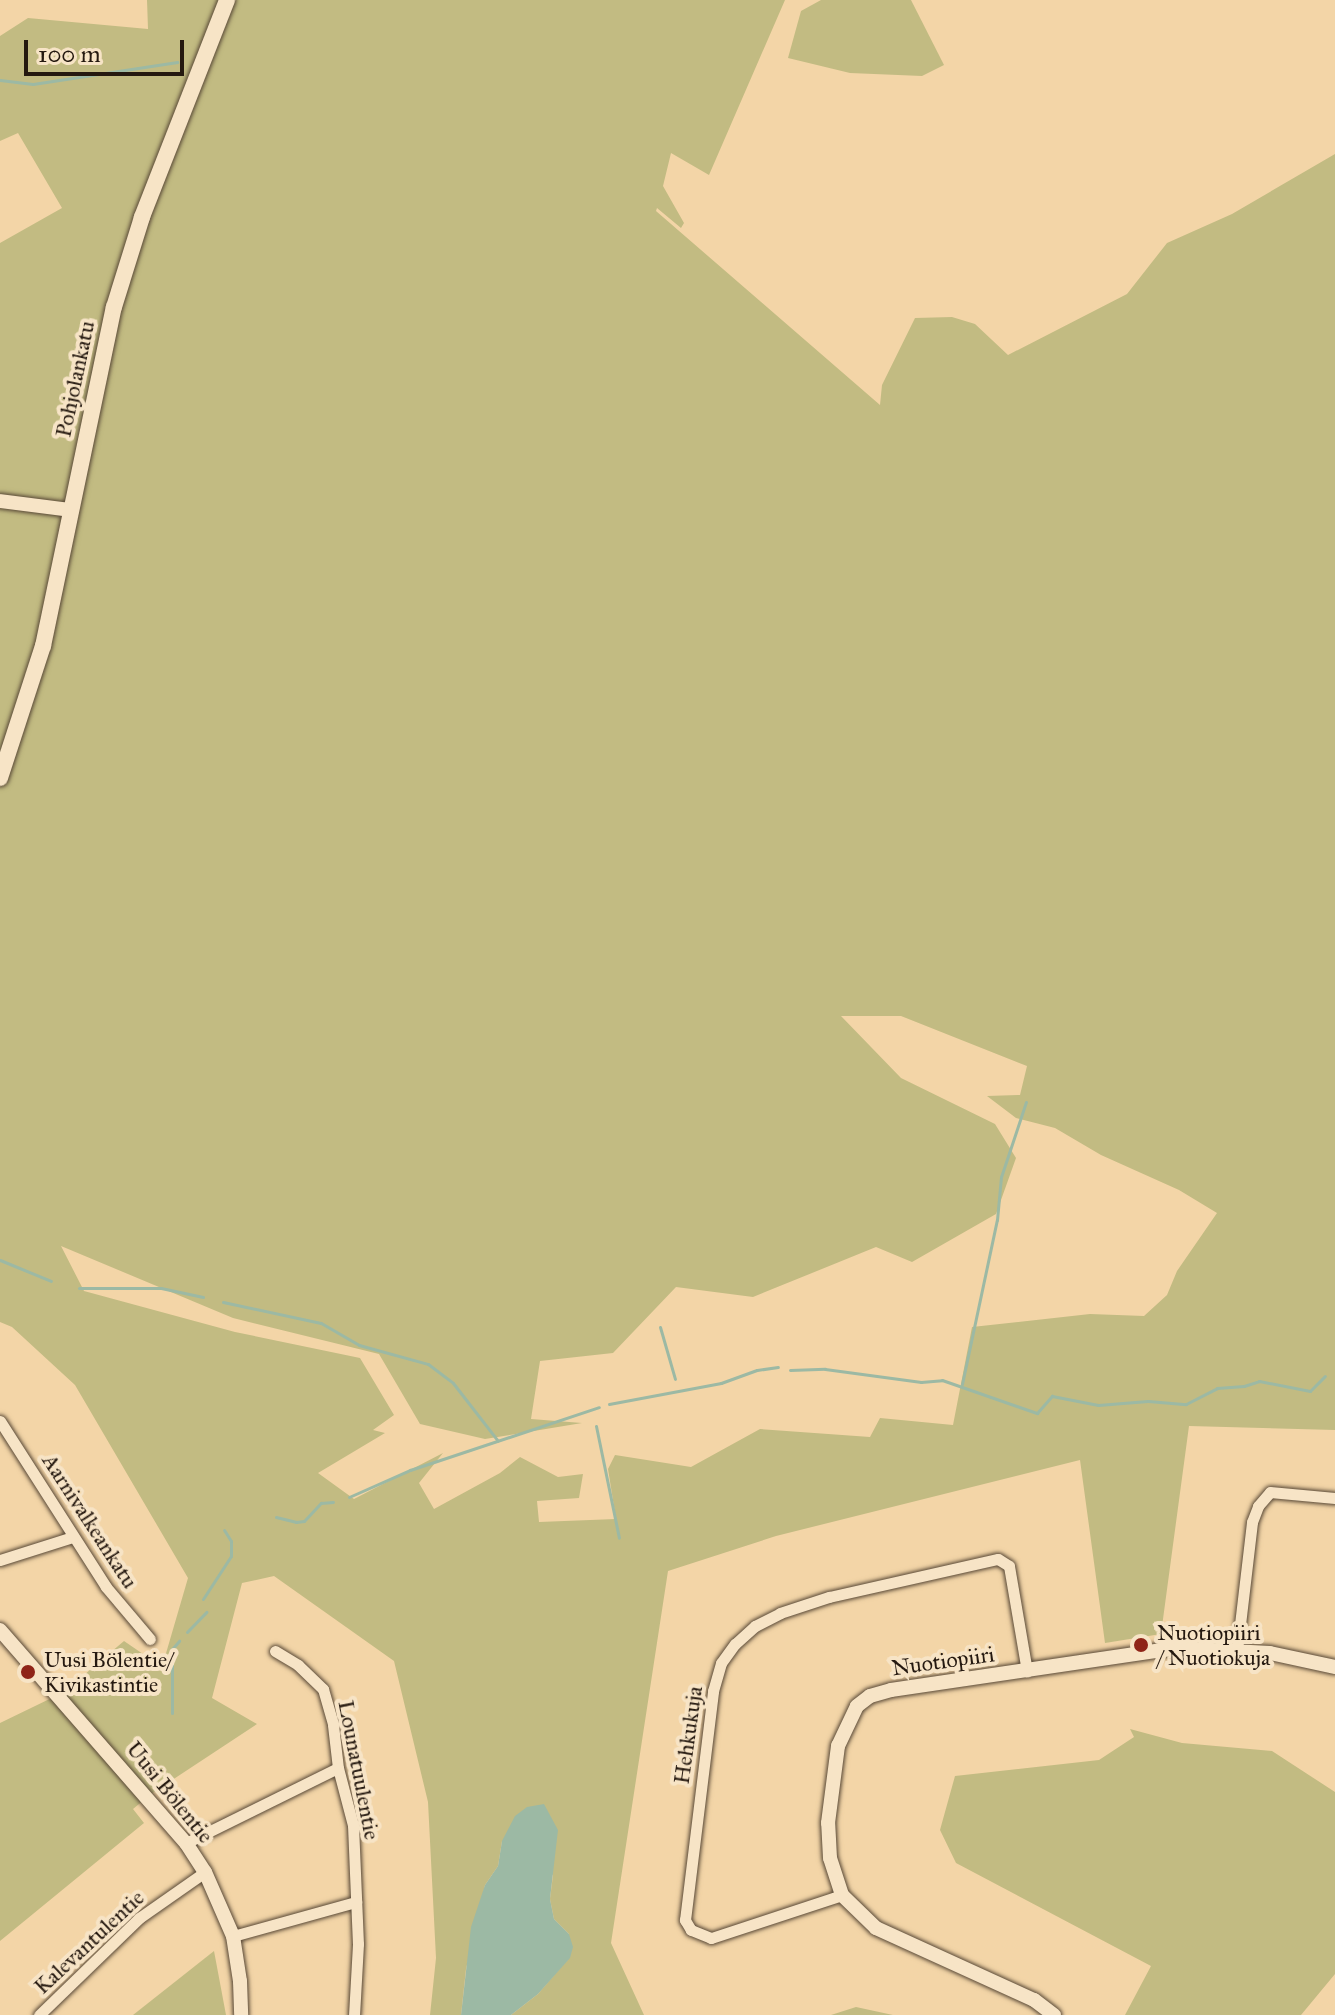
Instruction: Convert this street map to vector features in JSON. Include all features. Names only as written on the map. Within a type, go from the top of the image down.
[{"type":"main road","name":"Pohjolankatu","points":[[0,778],[43,646],[114,307],[142,217],[227,0]]},
{"type":"street","points":[[0,501],[70,510]]},
{"type":"street","name":"Aarnivalkeankatu","points":[[0,1421],[106,1587],[150,1639]]},
{"type":"street","points":[[1237,1650],[1252,1522],[1258,1506],[1270,1492],[1335,1498]]},
{"type":"street","points":[[0,1560],[73,1537]]},
{"type":"street","name":"Hehkukuja","points":[[842,1895],[711,1938],[701,1938],[685,1920],[713,1691],[721,1663],[735,1644],[755,1626],[780,1613],[829,1597],[998,1559],[1009,1566],[1027,1671]]},
{"type":"street","name":"Uusi Bölentie","points":[[1,1632],[186,1843],[205,1872],[233,1936],[240,1981],[241,2015]]},
{"type":"street","name":"Nuotiopiiri","points":[[1054,2015],[1034,2000],[876,1928],[842,1895],[830,1858],[828,1823],[838,1746],[857,1706],[870,1696],[891,1690],[1174,1648],[1237,1650],[1335,1667]]},
{"type":"street","name":"Lounatuulentie","points":[[275,1651],[298,1665],[323,1689],[333,1725],[338,1768],[353,1825],[356,1902],[354,2015]]},
{"type":"street","points":[[186,1843],[338,1768]]},
{"type":"street","name":"Kalevantulentie","points":[[39,2015],[139,1918],[205,1872]]},
{"type":"street","points":[[233,1936],[356,1902]]},
{"type":"shaded area","points":[[147,0],[785,0],[709,175],[671,153],[663,186],[684,223],[681,228],[657,208],[656,211],[880,405],[882,385],[915,318],[952,317],[975,324],[1008,355],[1127,294],[1167,243],[1232,214],[1335,154],[1335,1430],[1189,1426],[1161,1634],[1105,1643],[1080,1460],[776,1536],[668,1571],[611,1943],[644,2015],[511,2015],[538,1994],[569,1958],[569,1934],[554,1919],[550,1899],[553,1875],[502,1841],[498,1866],[485,1885],[466,1969],[461,2015],[430,2015],[436,1958],[428,1802],[394,1661],[274,1576],[242,1583],[212,1698],[257,1724],[133,1809],[144,1823],[0,1941],[0,1723],[64,1692],[124,1641],[162,1667],[188,1578],[75,1385],[12,1327],[0,1322],[0,243],[62,208],[18,133],[0,141],[0,36],[28,18],[148,29]],"holes":[[[841,1016],[901,1016],[1027,1066],[1020,1095],[987,1096],[1016,1118],[1055,1128],[1101,1155],[1179,1190],[1217,1213],[1177,1271],[1167,1295],[1144,1316],[1090,1314],[972,1327],[953,1425],[880,1418],[870,1437],[760,1429],[691,1467],[615,1455],[608,1469],[616,1519],[539,1522],[537,1501],[579,1498],[583,1474],[558,1477],[520,1457],[500,1473],[434,1509],[419,1483],[443,1453],[354,1499],[318,1473],[385,1433],[373,1430],[394,1415],[360,1358],[235,1332],[84,1291],[61,1246],[233,1318],[379,1354],[420,1424],[485,1439],[582,1423],[531,1419],[540,1361],[613,1353],[676,1287],[753,1297],[876,1247],[912,1262],[996,1214],[1016,1158],[995,1124],[901,1078]]]},
{"type":"shaded area","points":[[821,0],[911,0],[944,65],[922,76],[850,73],[788,58],[801,11]]},
{"type":"shaded area","points":[[1130,1729],[1182,1743],[1272,1751],[1335,1792],[1335,1974],[1301,2015],[1125,2015],[1151,1966],[956,1863],[940,1830],[955,1776],[1099,1760],[1134,1737]]},
{"type":"shaded area","points":[[544,1804],[558,1830],[550,1899],[554,1919],[569,1934],[573,1947],[570,1958],[538,1994],[511,2015],[461,2015],[471,1927],[485,1885],[498,1866],[502,1841],[515,1816],[527,1807]]},
{"type":"shaded area","points":[[214,1951],[226,2015],[133,2015]]},
{"type":"shaded area","points":[[856,2007],[893,2015],[831,2015]]},
{"type":"waterway","points":[[0,80],[33,84],[177,62]]},
{"type":"waterway","points":[[962,1384],[997,1220],[1001,1177],[1026,1102]]},
{"type":"waterway","points":[[0,1260],[51,1281]]},
{"type":"waterway","points":[[79,1288],[161,1288],[203,1297]]},
{"type":"waterway","points":[[223,1302],[321,1323],[359,1345],[428,1364],[453,1383],[498,1441]]},
{"type":"waterway","points":[[660,1327],[675,1379]]},
{"type":"waterway","points":[[609,1404],[721,1383],[757,1370],[778,1367]]},
{"type":"waterway","points":[[790,1370],[825,1369],[921,1382],[942,1380],[1037,1413],[1052,1396],[1098,1405],[1148,1401],[1186,1404],[1217,1388],[1244,1386],[1259,1381],[1310,1391],[1325,1376]]},
{"type":"waterway","points":[[349,1497],[410,1470],[599,1407]]},
{"type":"waterway","points":[[596,1426],[619,1538]]},
{"type":"waterway","points":[[276,1517],[304,1521],[321,1503],[333,1502]]},
{"type":"waterway","points":[[203,1599],[231,1556],[231,1541],[224,1530]]},
{"type":"waterway","points":[[187,1632],[206,1612]]},
{"type":"waterway","points":[[172,1713],[172,1649],[179,1641]]},
{"type":"place","name":"Nuotiopiiri / Nuotiokuja","points":[[1141,1645]]},
{"type":"place","name":"Uusi Bölentie/ Kivikastintie","points":[[28,1672]]}]
